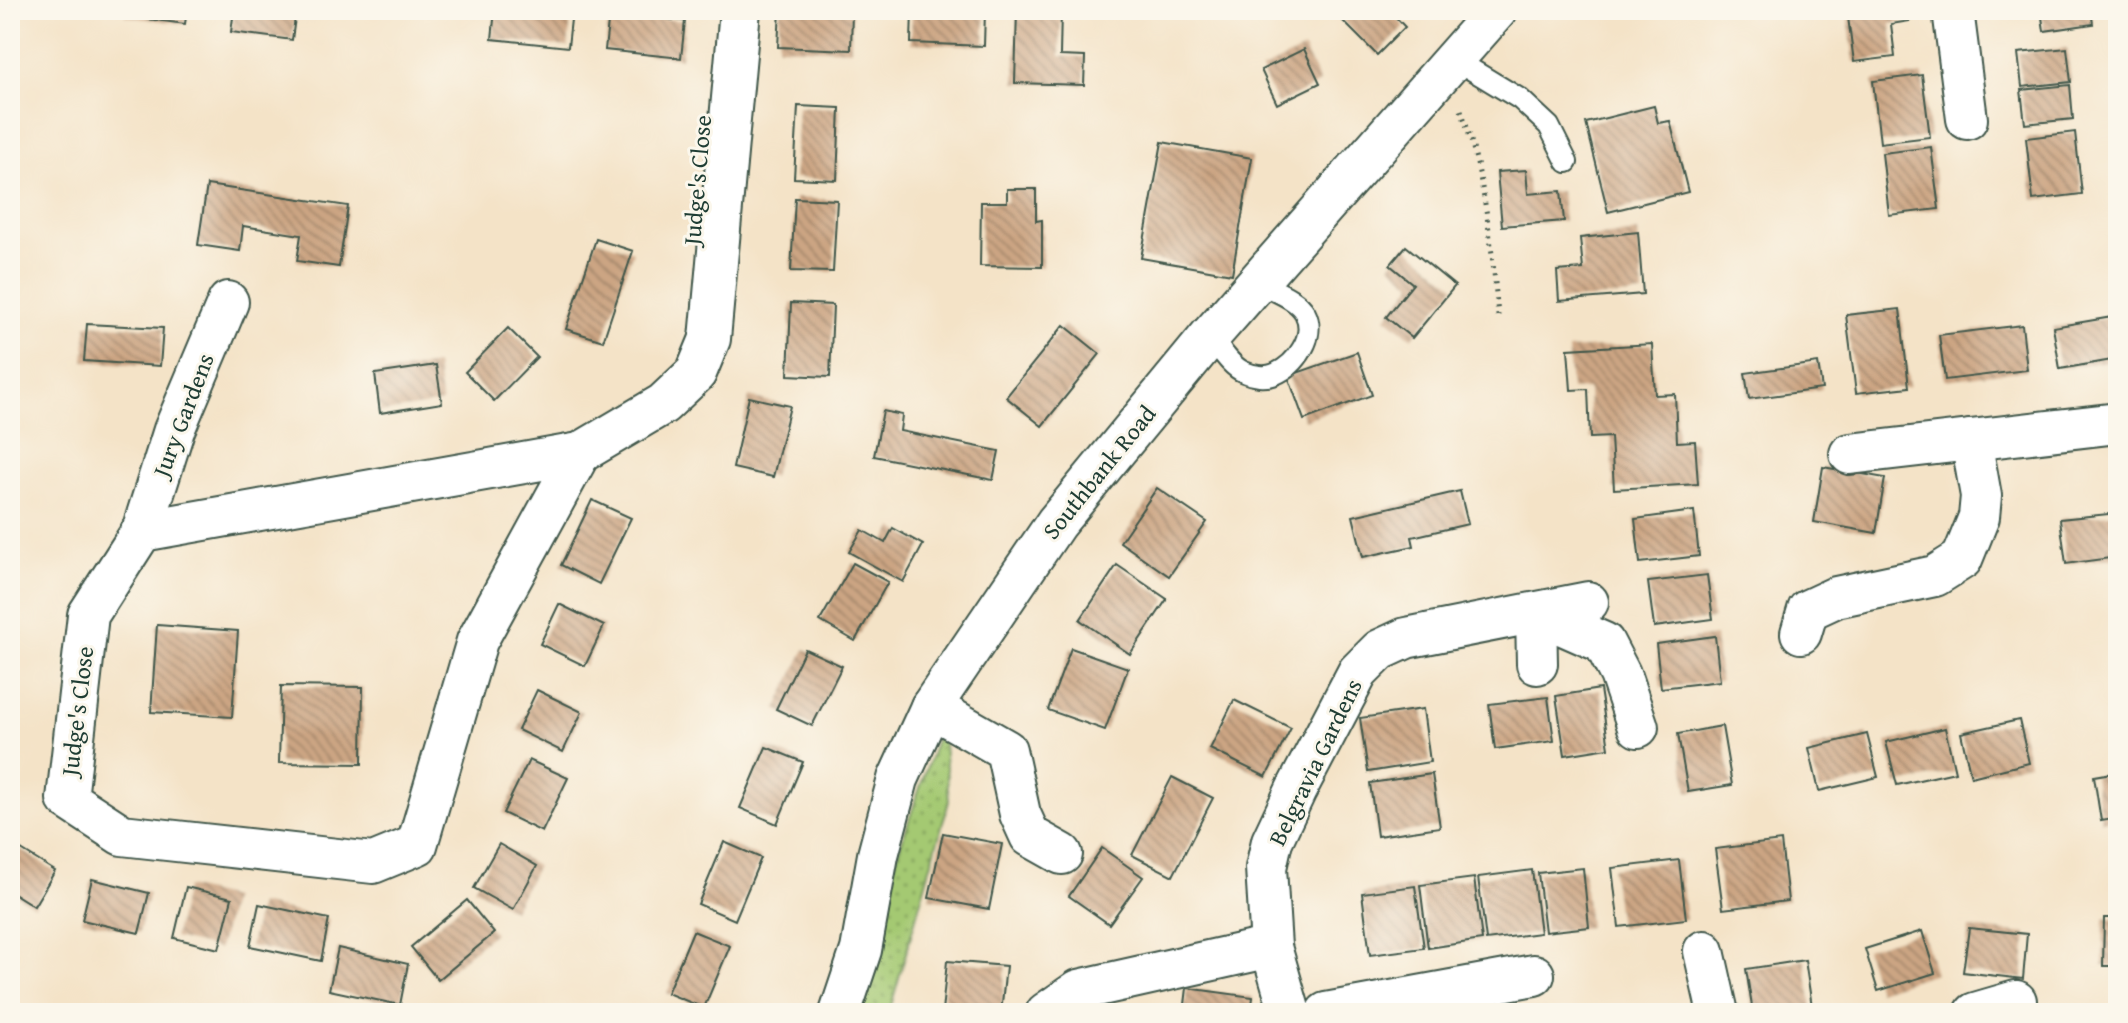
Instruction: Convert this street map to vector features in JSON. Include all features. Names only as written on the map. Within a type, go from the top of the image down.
[{"type":"street","name":"Judge's Close","points":[[710,339],[685,314],[713,10]]},
{"type":"street","name":"Judge's Close","points":[[580,453],[477,641],[417,845],[373,863],[122,835],[67,799],[88,615],[142,531],[580,453],[663,404],[696,373],[710,339],[740,10]]},
{"type":"street","name":"Southbank Road","points":[[840,1013],[861,950],[878,855],[898,779],[931,707],[1056,523],[1210,336],[1497,10]]},
{"type":"street","points":[[1953,10],[1967,119]]},
{"type":"street","name":"Jury Gardens","points":[[142,531],[174,430],[228,302]]},
{"type":"street","points":[[1850,454],[2118,423]]},
{"type":"street","points":[[1801,633],[1808,610],[1836,597],[1935,576],[1962,559],[1979,517],[1981,496],[1971,440]]},
{"type":"street","name":"Belgravia Gardens","points":[[1290,1013],[1271,947],[1266,868],[1272,841],[1358,672],[1380,650],[1406,638],[1588,602]]},
{"type":"street","points":[[1537,664],[1536,613],[1604,643],[1620,674],[1638,727]]},
{"type":"street","points":[[931,707],[1006,750],[1020,814],[1030,836],[1062,854]]},
{"type":"street","points":[[1046,1013],[1079,990],[1271,947]]},
{"type":"street","points":[[1704,951],[1718,1013]]},
{"type":"street","points":[[1326,1013],[1534,975]]},
{"type":"street","points":[[1975,1013],[2016,1001]]},
{"type":"lane","points":[[1450,63],[1520,99],[1549,126],[1567,162]]},
{"type":"lane","points":[[1210,336],[1241,371],[1257,376],[1274,375],[1296,358],[1306,342],[1309,328],[1304,312],[1294,302],[1258,282]]},
{"type":"path","points":[[1450,63],[1477,155],[1493,256],[1498,316]]},
{"type":"green space","points":[[942,722],[949,801],[889,1013],[851,1013],[901,844]]},
{"type":"building","points":[[125,10],[187,10],[185,24],[125,16]]},
{"type":"building","points":[[234,10],[296,10],[292,40],[231,32]]},
{"type":"building","points":[[495,10],[572,10],[568,47],[492,39]]},
{"type":"building","points":[[780,10],[852,10],[851,50],[778,47]]},
{"type":"building","points":[[912,10],[985,10],[984,46],[911,43]]},
{"type":"building","points":[[1017,10],[1061,10],[1060,56],[1085,57],[1084,85],[1015,83]]},
{"type":"building","points":[[1342,10],[1389,10],[1405,27],[1377,55],[1337,15]]},
{"type":"building","points":[[1847,10],[1909,10],[1910,21],[1891,24],[1895,57],[1854,62]]},
{"type":"building","points":[[2041,10],[2091,10],[2093,24],[2044,31]]},
{"type":"building","points":[[609,13],[685,21],[681,58],[605,50]]},
{"type":"building","points":[[2067,48],[2071,82],[2022,87],[2018,53]]},
{"type":"building","points":[[1304,49],[1320,83],[1277,104],[1261,70]]},
{"type":"building","points":[[1922,75],[1930,137],[1880,143],[1873,81]]},
{"type":"building","points":[[2070,85],[2073,119],[2025,124],[2021,90]]},
{"type":"building","points":[[798,106],[840,108],[837,180],[794,178]]},
{"type":"building","points":[[1654,106],[1658,123],[1670,121],[1688,192],[1608,212],[1586,123]]},
{"type":"building","points":[[2075,132],[2082,194],[2033,200],[2026,138]]},
{"type":"building","points":[[1162,142],[1252,158],[1232,274],[1141,258]]},
{"type":"building","points":[[1931,147],[1939,209],[1889,215],[1882,153]]},
{"type":"building","points":[[1526,170],[1528,194],[1561,191],[1564,221],[1502,226],[1497,172]]},
{"type":"building","points":[[207,185],[348,206],[339,267],[297,261],[301,235],[243,226],[240,251],[198,245]]},
{"type":"building","points":[[1007,189],[1036,189],[1036,221],[1042,220],[1042,267],[980,266],[981,202],[1007,202]]},
{"type":"building","points":[[795,198],[837,200],[833,272],[791,271]]},
{"type":"building","points":[[1638,232],[1643,294],[1559,301],[1557,271],[1583,269],[1580,238]]},
{"type":"building","points":[[596,239],[633,251],[603,341],[566,329]]},
{"type":"building","points":[[1406,246],[1455,286],[1412,338],[1386,317],[1413,284],[1390,265]]},
{"type":"building","points":[[791,303],[833,305],[830,377],[788,375]]},
{"type":"building","points":[[1900,309],[1909,387],[1856,393],[1846,315]]},
{"type":"building","points":[[2118,316],[2118,359],[2060,369],[2053,327]]},
{"type":"building","points":[[87,324],[163,328],[160,366],[84,361]]},
{"type":"building","points":[[1064,325],[1100,354],[1042,426],[1006,397]]},
{"type":"building","points":[[2022,325],[2027,370],[1945,380],[1939,335]]},
{"type":"building","points":[[508,328],[537,357],[494,401],[465,372]]},
{"type":"building","points":[[1652,344],[1655,395],[1675,394],[1677,442],[1695,441],[1698,484],[1614,489],[1611,437],[1590,438],[1588,389],[1571,390],[1568,349]]},
{"type":"building","points":[[1357,352],[1372,395],[1304,420],[1288,376]]},
{"type":"building","points":[[1818,363],[1822,389],[1749,399],[1745,373]]},
{"type":"building","points":[[436,365],[442,403],[380,413],[375,374]]},
{"type":"building","points":[[749,397],[790,406],[773,477],[733,468]]},
{"type":"building","points":[[883,411],[902,415],[900,431],[999,451],[993,480],[874,456]]},
{"type":"building","points":[[1823,467],[1885,478],[1876,533],[1814,522]]},
{"type":"building","points":[[1157,488],[1207,522],[1169,576],[1120,542]]},
{"type":"building","points":[[1460,491],[1468,524],[1412,537],[1414,546],[1363,557],[1353,516]]},
{"type":"building","points":[[592,500],[631,518],[599,584],[561,565]]},
{"type":"building","points":[[1694,511],[1699,556],[1640,563],[1635,519]]},
{"type":"building","points":[[2118,513],[2118,557],[2066,564],[2060,519]]},
{"type":"building","points":[[893,528],[923,545],[903,582],[849,552],[862,530],[885,543]]},
{"type":"building","points":[[853,563],[888,582],[855,641],[820,621]]},
{"type":"building","points":[[1117,565],[1167,599],[1130,654],[1080,620]]},
{"type":"building","points":[[1707,575],[1713,619],[1654,627],[1648,582]]},
{"type":"building","points":[[559,604],[604,626],[585,666],[540,644]]},
{"type":"building","points":[[10,609],[18,632],[10,635]]},
{"type":"building","points":[[157,625],[238,631],[232,717],[151,712]]},
{"type":"building","points":[[1715,636],[1720,681],[1661,688],[1656,644]]},
{"type":"building","points":[[1071,648],[1128,668],[1105,730],[1048,710]]},
{"type":"building","points":[[805,649],[842,666],[812,726],[776,709]]},
{"type":"building","points":[[10,670],[16,670],[12,699],[10,699]]},
{"type":"building","points":[[281,686],[363,687],[362,764],[279,763]]},
{"type":"building","points":[[1600,689],[1609,748],[1565,755],[1556,696]]},
{"type":"building","points":[[537,690],[582,712],[563,752],[518,730]]},
{"type":"building","points":[[1548,697],[1554,741],[1495,749],[1489,704]]},
{"type":"building","points":[[1234,700],[1291,728],[1266,777],[1210,749]]},
{"type":"building","points":[[1423,709],[1430,762],[1368,772],[1360,718]]},
{"type":"building","points":[[2019,720],[2029,763],[1971,777],[1961,733]]},
{"type":"building","points":[[1722,726],[1732,785],[1688,792],[1678,734]]},
{"type":"building","points":[[1945,728],[1955,772],[1897,785],[1886,742]]},
{"type":"building","points":[[1867,734],[1878,777],[1819,791],[1809,748]]},
{"type":"building","points":[[766,747],[803,762],[777,824],[740,808]]},
{"type":"building","points":[[529,760],[568,778],[542,832],[503,813]]},
{"type":"building","points":[[2118,772],[2118,818],[2101,821],[2094,776]]},
{"type":"building","points":[[1432,774],[1440,827],[1377,836],[1370,783]]},
{"type":"building","points":[[1172,777],[1213,798],[1173,876],[1132,855]]},
{"type":"building","points":[[943,833],[1002,844],[989,909],[929,898]]},
{"type":"building","points":[[1781,841],[1788,901],[1723,909],[1715,849]]},
{"type":"building","points":[[724,842],[761,858],[735,920],[698,904]]},
{"type":"building","points":[[10,843],[55,871],[34,906],[10,891]]},
{"type":"building","points":[[499,844],[537,866],[513,910],[474,888]]},
{"type":"building","points":[[1102,848],[1143,877],[1109,924],[1069,896]]},
{"type":"building","points":[[1679,860],[1686,919],[1619,927],[1612,868]]},
{"type":"building","points":[[1583,868],[1589,927],[1545,932],[1538,873]]},
{"type":"building","points":[[1532,870],[1540,933],[1486,940],[1478,877]]},
{"type":"building","points":[[1474,878],[1482,940],[1428,948],[1420,885]]},
{"type":"building","points":[[92,879],[149,893],[139,933],[82,920]]},
{"type":"building","points":[[1415,886],[1424,948],[1370,955],[1362,893]]},
{"type":"building","points":[[186,887],[232,898],[219,949],[174,938]]},
{"type":"building","points":[[467,900],[494,933],[438,980],[411,947]]},
{"type":"building","points":[[259,904],[329,919],[321,961],[250,946]]},
{"type":"building","points":[[2104,918],[2118,918],[2118,966],[2103,966]]},
{"type":"building","points":[[1969,928],[2027,934],[2023,979],[1963,972]]},
{"type":"building","points":[[693,931],[730,946],[704,1008],[667,993]]},
{"type":"building","points":[[1922,931],[1935,973],[1878,991],[1865,949]]},
{"type":"building","points":[[338,948],[408,964],[400,1005],[329,990]]},
{"type":"building","points":[[1805,960],[1813,1013],[1753,1013],[1746,969]]},
{"type":"building","points":[[947,961],[1006,966],[1001,1013],[942,1012]]},
{"type":"building","points":[[1187,988],[1253,997],[1251,1013],[1184,1013]]}]
